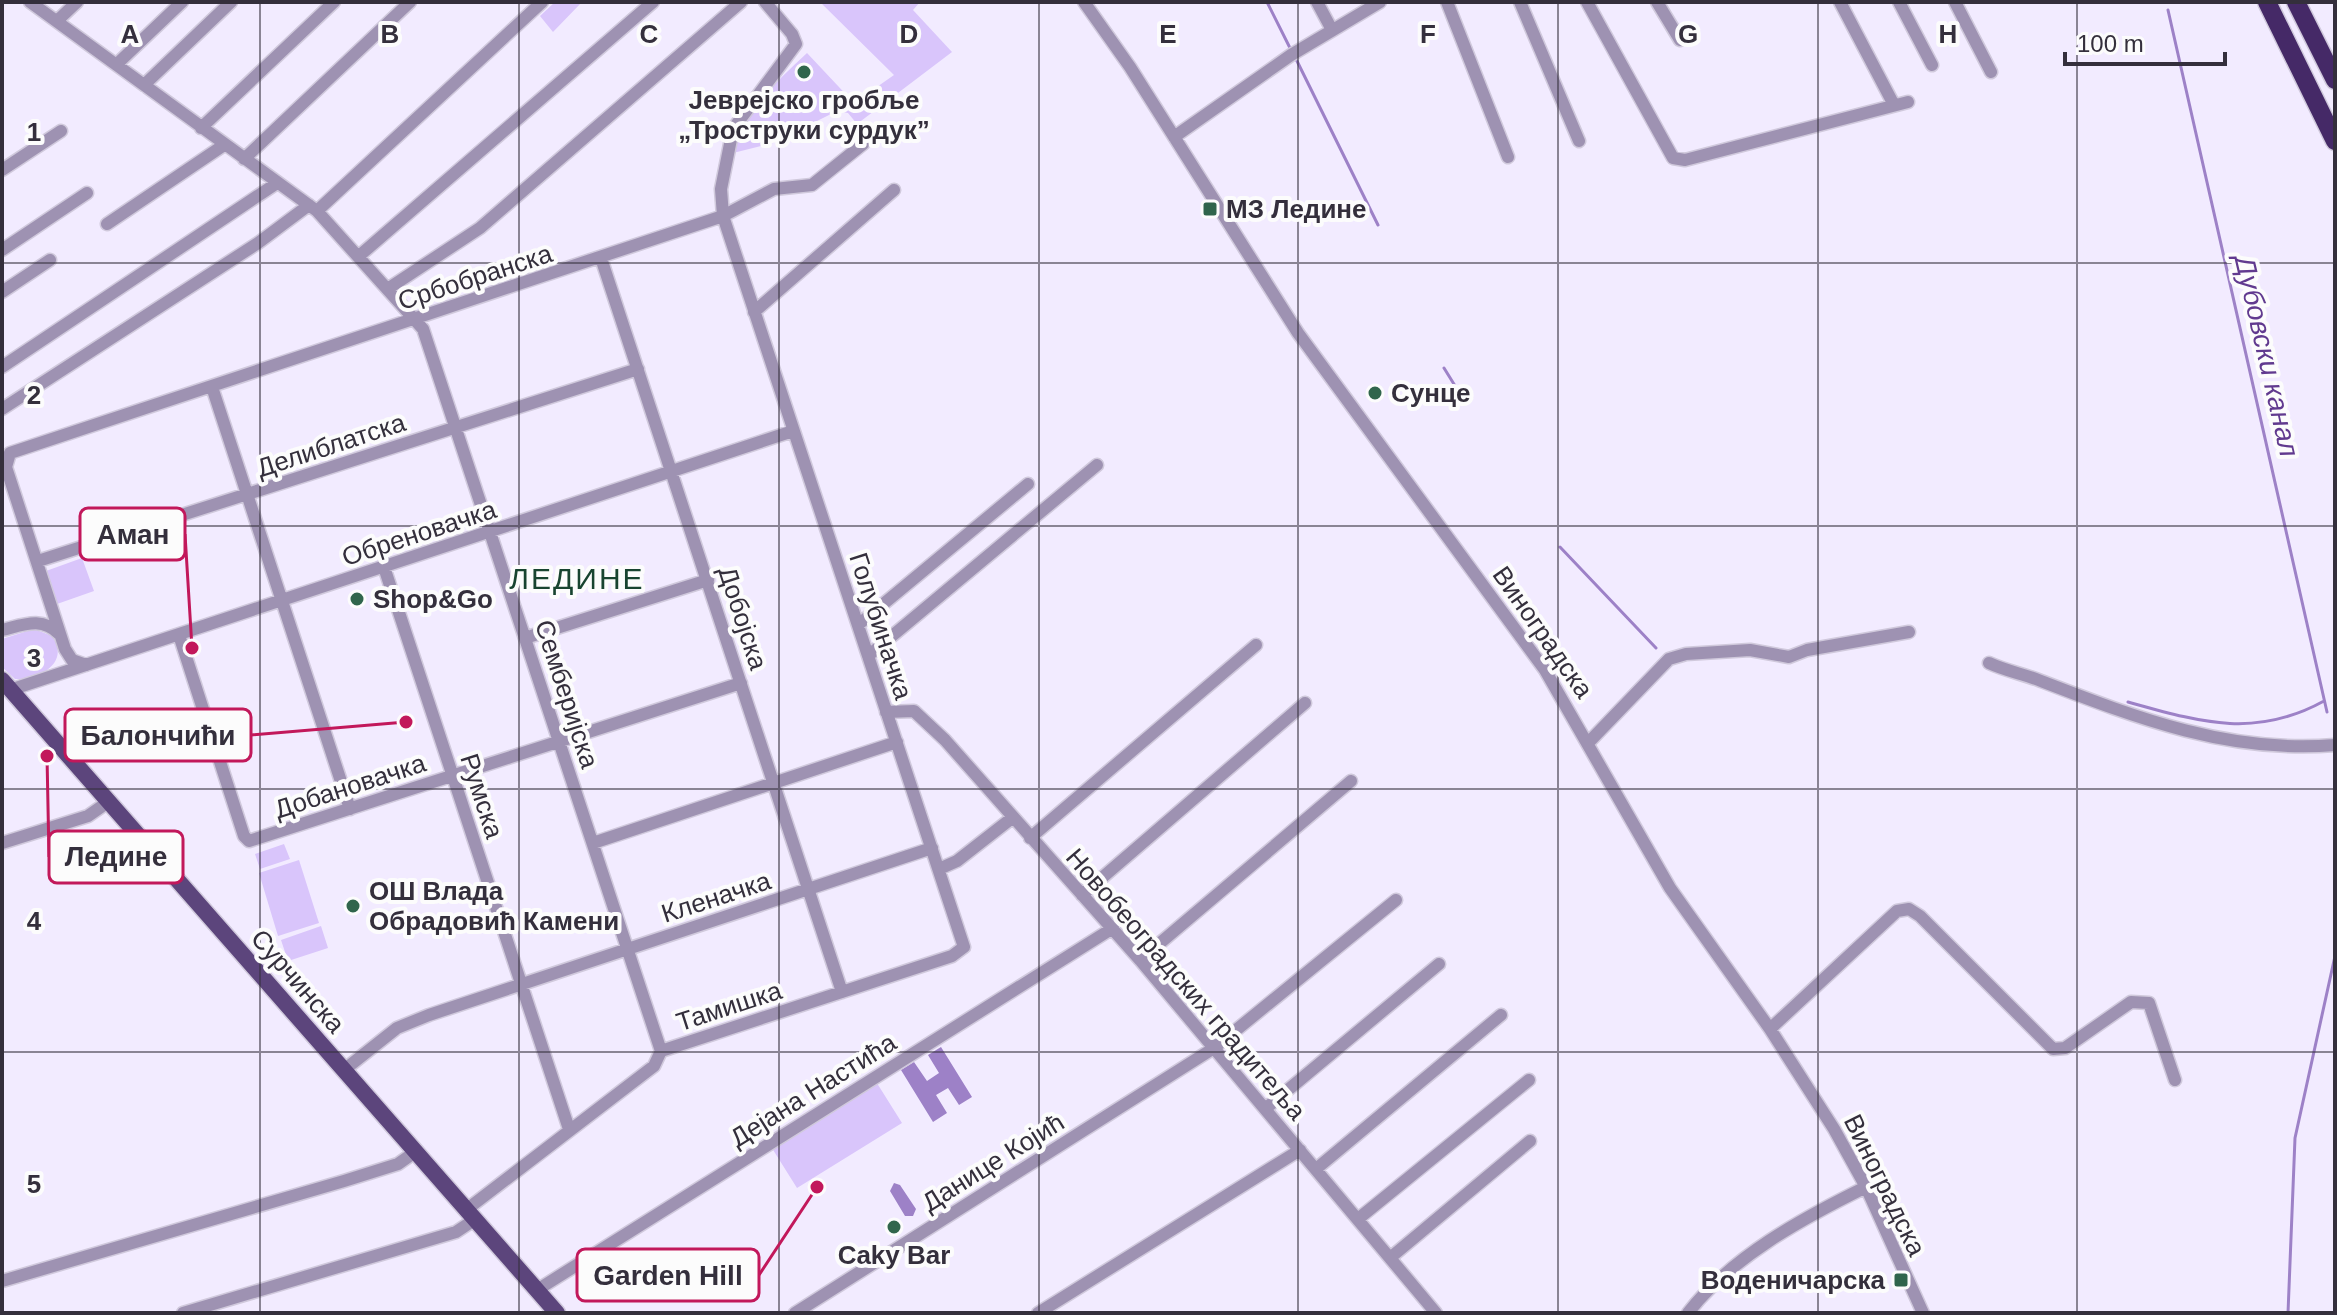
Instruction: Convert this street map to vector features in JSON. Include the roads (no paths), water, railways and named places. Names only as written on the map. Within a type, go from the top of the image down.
[{"type":"highway","points":[[2267,2],[2335,141]]},
{"type":"highway","points":[[2296,2],[2335,80]]},
{"type":"main road","name":"Сурчинска","points":[[6,685],[537,1290],[552,1311]]},
{"type":"street","points":[[57,21],[77,2]]},
{"type":"street","points":[[117,64],[182,2]]},
{"type":"street","points":[[144,85],[231,2]]},
{"type":"street","points":[[201,128],[334,2]]},
{"type":"street","points":[[244,159],[410,2]]},
{"type":"street","points":[[2,409],[313,208],[542,2]]},
{"type":"street","points":[[359,256],[653,2]]},
{"type":"street","points":[[389,288],[480,228],[741,2]]},
{"type":"street","points":[[723,216],[721,189],[735,125],[796,44],[792,34],[765,2]]},
{"type":"street","name":"Виноградска","points":[[1084,2],[1298,333],[1516,628],[1589,742],[1670,888],[1770,1029],[1828,1119],[1866,1187],[1923,1313]]},
{"type":"street","points":[[1317,2],[1332,30]]},
{"type":"street","points":[[1174,137],[1292,55],[1380,2]]},
{"type":"street","points":[[1447,2],[1508,157]]},
{"type":"street","points":[[1520,2],[1579,141]]},
{"type":"street","points":[[1587,2],[1673,158],[1685,160],[1908,102]]},
{"type":"street","points":[[1657,2],[1680,40]]},
{"type":"street","points":[[1840,2],[1894,105]]},
{"type":"street","points":[[1899,2],[1932,65]]},
{"type":"street","points":[[1955,2],[1991,72]]},
{"type":"street","name":"Семберијска","points":[[36,3],[313,208],[389,288],[426,335],[661,1051]]},
{"type":"street","points":[[2,170],[61,131]]},
{"type":"street","name":"Србобранска","points":[[38,561],[6,467],[8,457],[14,451],[723,216],[774,189],[812,185],[863,144]]},
{"type":"street","points":[[107,224],[224,145]]},
{"type":"street","points":[[2,367],[277,183]]},
{"type":"street","points":[[754,312],[894,190]]},
{"type":"street","points":[[2,250],[87,193]]},
{"type":"street","name":"Голубиначка","points":[[723,216],[962,935],[961,953]]},
{"type":"street","name":"Добојска","points":[[601,258],[842,992]]},
{"type":"street","points":[[2,292],[50,260]]},
{"type":"street","name":"Делиблатска","points":[[38,561],[638,369]]},
{"type":"street","points":[[212,387],[350,809]]},
{"type":"street","name":"Обреновачка","points":[[6,685],[58,674],[179,635],[793,431]]},
{"type":"street","points":[[868,656],[1097,465]]},
{"type":"street","points":[[858,625],[1028,484]]},
{"type":"street","points":[[38,561],[63,642],[72,660],[86,665]]},
{"type":"street","name":"Румска","points":[[384,567],[569,1129]]},
{"type":"street","points":[[525,638],[708,580]]},
{"type":"street","points":[[30,623],[44,612],[47,593]]},
{"type":"street","points":[[2,630],[30,623],[46,624],[63,642]]},
{"type":"street","points":[[1589,742],[1669,659],[1686,654],[1750,650],[1789,657],[1807,650],[1909,632]]},
{"type":"street","name":"Добановачка","points":[[179,635],[247,840],[741,683]]},
{"type":"street","points":[[58,674],[63,642]]},
{"type":"street","points":[[1030,838],[1256,645]]},
{"type":"street","points":[[1989,663],[2071,695],[2211,739],[2292,749],[2335,745]]},
{"type":"street","points":[[1082,895],[1305,703]]},
{"type":"street","name":"Новобеоградских градитеља","points":[[886,712],[909,710],[921,715],[1113,928],[1436,1313]]},
{"type":"street","points":[[593,843],[897,742]]},
{"type":"street","points":[[1140,960],[1351,781]]},
{"type":"street","points":[[2,843],[88,816],[108,802]]},
{"type":"street","points":[[939,869],[957,861],[1012,818]]},
{"type":"street","name":"Кленачка","points":[[344,1070],[408,1023],[932,848]]},
{"type":"street","name":"Данице Којић","points":[[795,1313],[1214,1048],[1396,900]]},
{"type":"street","points":[[1770,1029],[1897,911],[1909,909],[1918,913],[2053,1049],[2065,1048],[2131,1002],[2149,1003],[2175,1080]]},
{"type":"street","name":"Дејана Настића","points":[[537,1290],[1113,928]]},
{"type":"street","name":"Тамишка","points":[[183,1313],[456,1232],[470,1215],[569,1129],[654,1066],[661,1051],[961,953]]},
{"type":"street","points":[[1265,1109],[1439,964]]},
{"type":"street","points":[[1316,1169],[1501,1015]]},
{"type":"street","points":[[1358,1219],[1529,1080]]},
{"type":"street","points":[[1390,1258],[1530,1141]]},
{"type":"street","points":[[1038,1313],[1300,1150]]},
{"type":"street","points":[[2,1281],[344,1181],[398,1164],[415,1152]]},
{"type":"street","points":[[1688,1313],[1722,1278],[1757,1251],[1866,1187]]},
{"type":"waterway","points":[[1267,2],[1291,50]]},
{"type":"waterway","name":"Дубовски канал","points":[[2168,10],[2327,712]]},
{"type":"waterway","points":[[1295,57],[1378,225]]},
{"type":"waterway","points":[[1444,368],[1457,389]]},
{"type":"waterway","points":[[1560,547],[1656,648]]},
{"type":"waterway","points":[[2128,702],[2179,716],[2251,723],[2299,713],[2324,701]]},
{"type":"waterway","name":"Дубовски канал","points":[[2288,1313],[2295,1138],[2335,956]]},
{"type":"place","name":"Јеврејско гробље „Троструки сурдук”","points":[[804,72]]},
{"type":"place","name":"МЗ Ледине","points":[[1210,209]]},
{"type":"place","name":"Сунце","points":[[1375,393]]},
{"type":"place","name":"Shop&Go","points":[[357,599]]},
{"type":"place","name":"Аман","points":[[192,648]]},
{"type":"place","name":"Балончићи","points":[[406,722]]},
{"type":"place","name":"Ледине","points":[[47,756]]},
{"type":"place","name":"ОШ Влада Обрадовић Камени","points":[[353,906]]},
{"type":"place","name":"Garden Hill","points":[[817,1187]]},
{"type":"place","name":"Caky Bar","points":[[894,1227]]},
{"type":"place","name":"Воденичарска","points":[[1901,1280]]},
{"type":"district","name":"ЛЕДИНЕ","points":[[577,578]]}]
